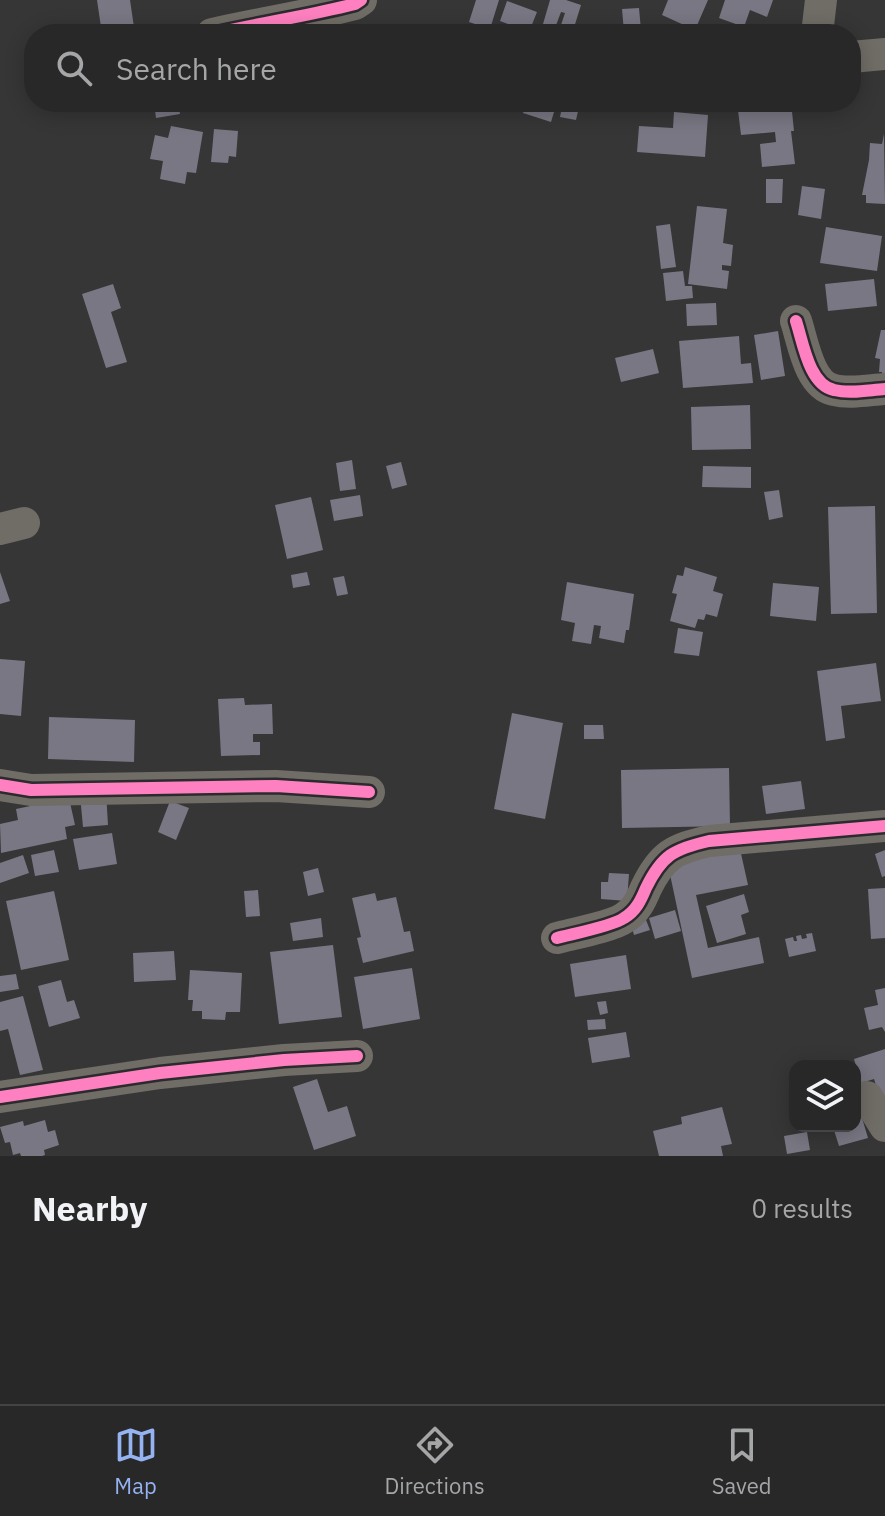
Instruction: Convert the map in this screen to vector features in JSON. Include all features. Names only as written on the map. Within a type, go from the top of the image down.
[{"type":"street","points":[[255,24],[311,15],[361,0]]},
{"type":"street","points":[[818,24],[821,0]]},
{"type":"street","points":[[861,56],[885,54]]},
{"type":"street","points":[[796,321],[809,363],[822,386],[844,392],[885,389]]},
{"type":"street","points":[[0,785],[31,790],[276,786],[369,792]]},
{"type":"street","points":[[557,938],[623,920],[639,904],[664,859],[682,847],[709,841],[885,826]]},
{"type":"street","points":[[0,1097],[160,1073],[357,1056]]},
{"type":"street","points":[[867,1097],[885,1126]]},
{"type":"building","points":[[97,0],[130,0],[134,24],[101,24]]},
{"type":"building","points":[[476,0],[499,0],[492,24],[469,22]]},
{"type":"building","points":[[550,0],[566,0],[581,5],[575,24],[561,24],[565,13],[561,12],[556,24],[543,24]]},
{"type":"building","points":[[668,0],[708,0],[698,24],[682,24],[662,15]]},
{"type":"building","points":[[725,0],[773,0],[767,17],[750,10],[745,24],[719,18]]},
{"type":"building","points":[[507,1],[537,12],[532,24],[500,21]]},
{"type":"building","points":[[639,8],[640,24],[623,24],[622,9]]},
{"type":"building","points":[[155,112],[180,112],[180,114],[156,118]]},
{"type":"building","points":[[523,112],[554,112],[551,122]]},
{"type":"building","points":[[561,112],[578,112],[576,120],[560,117]]},
{"type":"building","points":[[674,112],[708,115],[705,157],[637,152],[639,126],[673,128]]},
{"type":"building","points":[[738,112],[792,112],[795,164],[762,167],[760,144],[776,142],[775,132],[741,135]]},
{"type":"building","points":[[171,126],[203,132],[196,173],[187,172],[185,184],[160,179],[163,161],[150,159],[155,135],[168,138]]},
{"type":"building","points":[[214,129],[238,131],[236,157],[229,156],[228,163],[211,162]]},
{"type":"building","points":[[884,134],[885,204],[866,203],[866,195],[862,195],[870,143],[882,144]]},
{"type":"building","points":[[766,179],[783,179],[782,203],[766,203]]},
{"type":"building","points":[[802,186],[825,189],[821,219],[798,215]]},
{"type":"building","points":[[697,206],[727,209],[723,243],[733,245],[731,266],[722,265],[722,270],[729,271],[727,289],[688,284]]},
{"type":"building","points":[[670,224],[676,267],[661,269],[656,226]]},
{"type":"building","points":[[826,227],[882,236],[877,271],[820,263]]},
{"type":"building","points":[[683,271],[685,286],[692,286],[693,298],[666,301],[663,273]]},
{"type":"building","points":[[874,279],[877,306],[828,311],[825,284]]},
{"type":"building","points":[[113,284],[121,308],[111,312],[127,362],[106,368],[82,294]]},
{"type":"building","points":[[716,303],[717,325],[687,326],[686,304]]},
{"type":"building","points":[[881,330],[885,330],[885,377],[879,372],[880,359],[875,358]]},
{"type":"building","points":[[778,331],[785,376],[761,380],[754,335]]},
{"type":"building","points":[[739,336],[741,364],[751,363],[753,383],[683,388],[679,341]]},
{"type":"building","points":[[653,349],[659,373],[621,382],[615,358]]},
{"type":"building","points":[[750,405],[751,449],[692,450],[691,407]]},
{"type":"building","points":[[352,460],[356,489],[340,491],[336,463]]},
{"type":"building","points":[[401,462],[407,485],[392,489],[386,466]]},
{"type":"building","points":[[703,466],[751,467],[751,488],[702,487]]},
{"type":"building","points":[[779,490],[783,517],[769,520],[764,492]]},
{"type":"building","points":[[360,495],[363,516],[334,521],[330,500]]},
{"type":"building","points":[[311,497],[323,550],[287,559],[275,505]]},
{"type":"building","points":[[875,506],[877,613],[831,614],[828,507]]},
{"type":"building","points":[[685,567],[717,577],[713,591],[723,594],[717,617],[706,614],[704,620],[698,619],[695,628],[670,621],[677,594],[672,593],[677,575],[683,576]]},
{"type":"building","points":[[0,572],[10,601],[0,604]]},
{"type":"building","points":[[307,572],[310,585],[293,588],[291,575]]},
{"type":"building","points":[[344,576],[348,594],[337,596],[333,578]]},
{"type":"building","points":[[567,582],[634,594],[624,643],[599,638],[601,626],[594,625],[591,644],[572,641],[575,623],[561,620]]},
{"type":"building","points":[[773,583],[819,587],[816,621],[770,616]]},
{"type":"building","points":[[678,628],[703,632],[699,656],[674,653]]},
{"type":"building","points":[[0,659],[25,661],[21,716],[0,714]]},
{"type":"building","points":[[876,663],[881,701],[841,706],[845,738],[826,741],[817,671]]},
{"type":"building","points":[[244,698],[245,705],[272,704],[273,734],[253,734],[253,742],[260,742],[260,755],[221,756],[218,699]]},
{"type":"building","points":[[512,713],[563,723],[545,819],[494,809]]},
{"type":"building","points":[[49,717],[135,720],[134,762],[48,759]]},
{"type":"building","points":[[584,725],[603,725],[604,739],[584,739]]},
{"type":"building","points":[[729,768],[730,826],[622,828],[621,770]]},
{"type":"building","points":[[801,781],[805,809],[766,814],[762,786]]},
{"type":"building","points":[[106,792],[108,825],[83,827],[80,795]]},
{"type":"building","points":[[69,798],[75,825],[65,827],[67,839],[1,853],[0,824],[18,820],[16,809]]},
{"type":"building","points":[[170,801],[189,808],[176,840],[158,832]]},
{"type":"building","points":[[112,833],[117,864],[79,870],[73,839]]},
{"type":"building","points":[[740,849],[748,885],[696,895],[708,948],[759,937],[764,963],[692,978],[668,865]]},
{"type":"building","points":[[54,850],[59,872],[35,876],[31,855]]},
{"type":"building","points":[[885,850],[885,876],[882,877],[875,854]]},
{"type":"building","points":[[23,855],[29,873],[0,883],[0,863]]},
{"type":"building","points":[[318,868],[324,892],[308,896],[303,872]]},
{"type":"building","points":[[609,873],[629,874],[627,901],[601,899],[601,882],[608,882]]},
{"type":"building","points":[[885,888],[885,938],[871,939],[868,889]]},
{"type":"building","points":[[258,890],[260,916],[246,917],[244,891]]},
{"type":"building","points":[[54,891],[69,960],[21,970],[6,901]]},
{"type":"building","points":[[375,893],[377,901],[396,897],[404,932],[410,931],[414,951],[363,963],[352,898]]},
{"type":"building","points":[[744,894],[749,912],[741,915],[746,934],[717,943],[706,906]]},
{"type":"building","points":[[675,910],[681,931],[655,939],[649,918]]},
{"type":"building","points":[[321,918],[323,937],[293,941],[290,923]]},
{"type":"building","points":[[646,920],[650,930],[634,935],[631,924]]},
{"type":"building","points":[[812,933],[816,951],[789,957],[785,939],[793,937],[797,941],[796,936],[801,935],[802,939]]},
{"type":"building","points":[[333,945],[342,1017],[279,1024],[270,952]]},
{"type":"building","points":[[174,951],[176,980],[134,982],[133,953]]},
{"type":"building","points":[[626,955],[631,989],[575,997],[570,964]]},
{"type":"building","points":[[412,968],[420,1019],[363,1029],[354,977]]},
{"type":"building","points":[[190,970],[242,973],[240,1012],[226,1012],[225,1020],[202,1019],[202,1011],[192,1011],[193,1000],[188,1000]]},
{"type":"building","points":[[16,974],[19,989],[0,992],[0,976]]},
{"type":"building","points":[[61,980],[67,1002],[74,1000],[80,1018],[49,1027],[38,986]]},
{"type":"building","points":[[885,988],[885,1032],[882,1027],[869,1030],[864,1008],[878,1005],[875,990]]},
{"type":"building","points":[[23,996],[43,1070],[20,1075],[8,1029],[0,1031],[0,1002]]},
{"type":"building","points":[[606,1001],[608,1013],[600,1015],[597,1002]]},
{"type":"building","points":[[605,1019],[606,1029],[588,1030],[587,1020]]},
{"type":"building","points":[[626,1032],[630,1057],[592,1063],[588,1038]]},
{"type":"building","points":[[885,1049],[885,1103],[882,1104],[874,1079],[861,1083],[861,1060],[854,1059]]},
{"type":"building","points":[[317,1079],[328,1112],[347,1106],[356,1136],[314,1150],[293,1087]]},
{"type":"building","points":[[722,1107],[732,1144],[721,1146],[723,1156],[659,1156],[653,1131],[682,1124],[681,1117]]},
{"type":"building","points":[[861,1118],[868,1138],[839,1146],[835,1132],[861,1132]]},
{"type":"building","points":[[45,1120],[48,1132],[55,1130],[59,1145],[44,1150],[45,1155],[42,1156],[13,1155],[10,1142],[5,1143],[0,1127],[23,1121],[24,1126]]},
{"type":"building","points":[[807,1132],[810,1150],[787,1154],[784,1136]]},
{"type":"cycle path","points":[[260,24],[355,4],[361,0]]},
{"type":"cycle path","points":[[796,321],[808,362],[825,386],[846,392],[885,389]]},
{"type":"cycle path","points":[[0,785],[31,790],[276,786],[369,792]]},
{"type":"cycle path","points":[[557,938],[611,924],[628,915],[638,905],[664,861],[687,847],[709,841],[885,826]]},
{"type":"cycle path","points":[[0,1097],[160,1073],[357,1056]]}]
